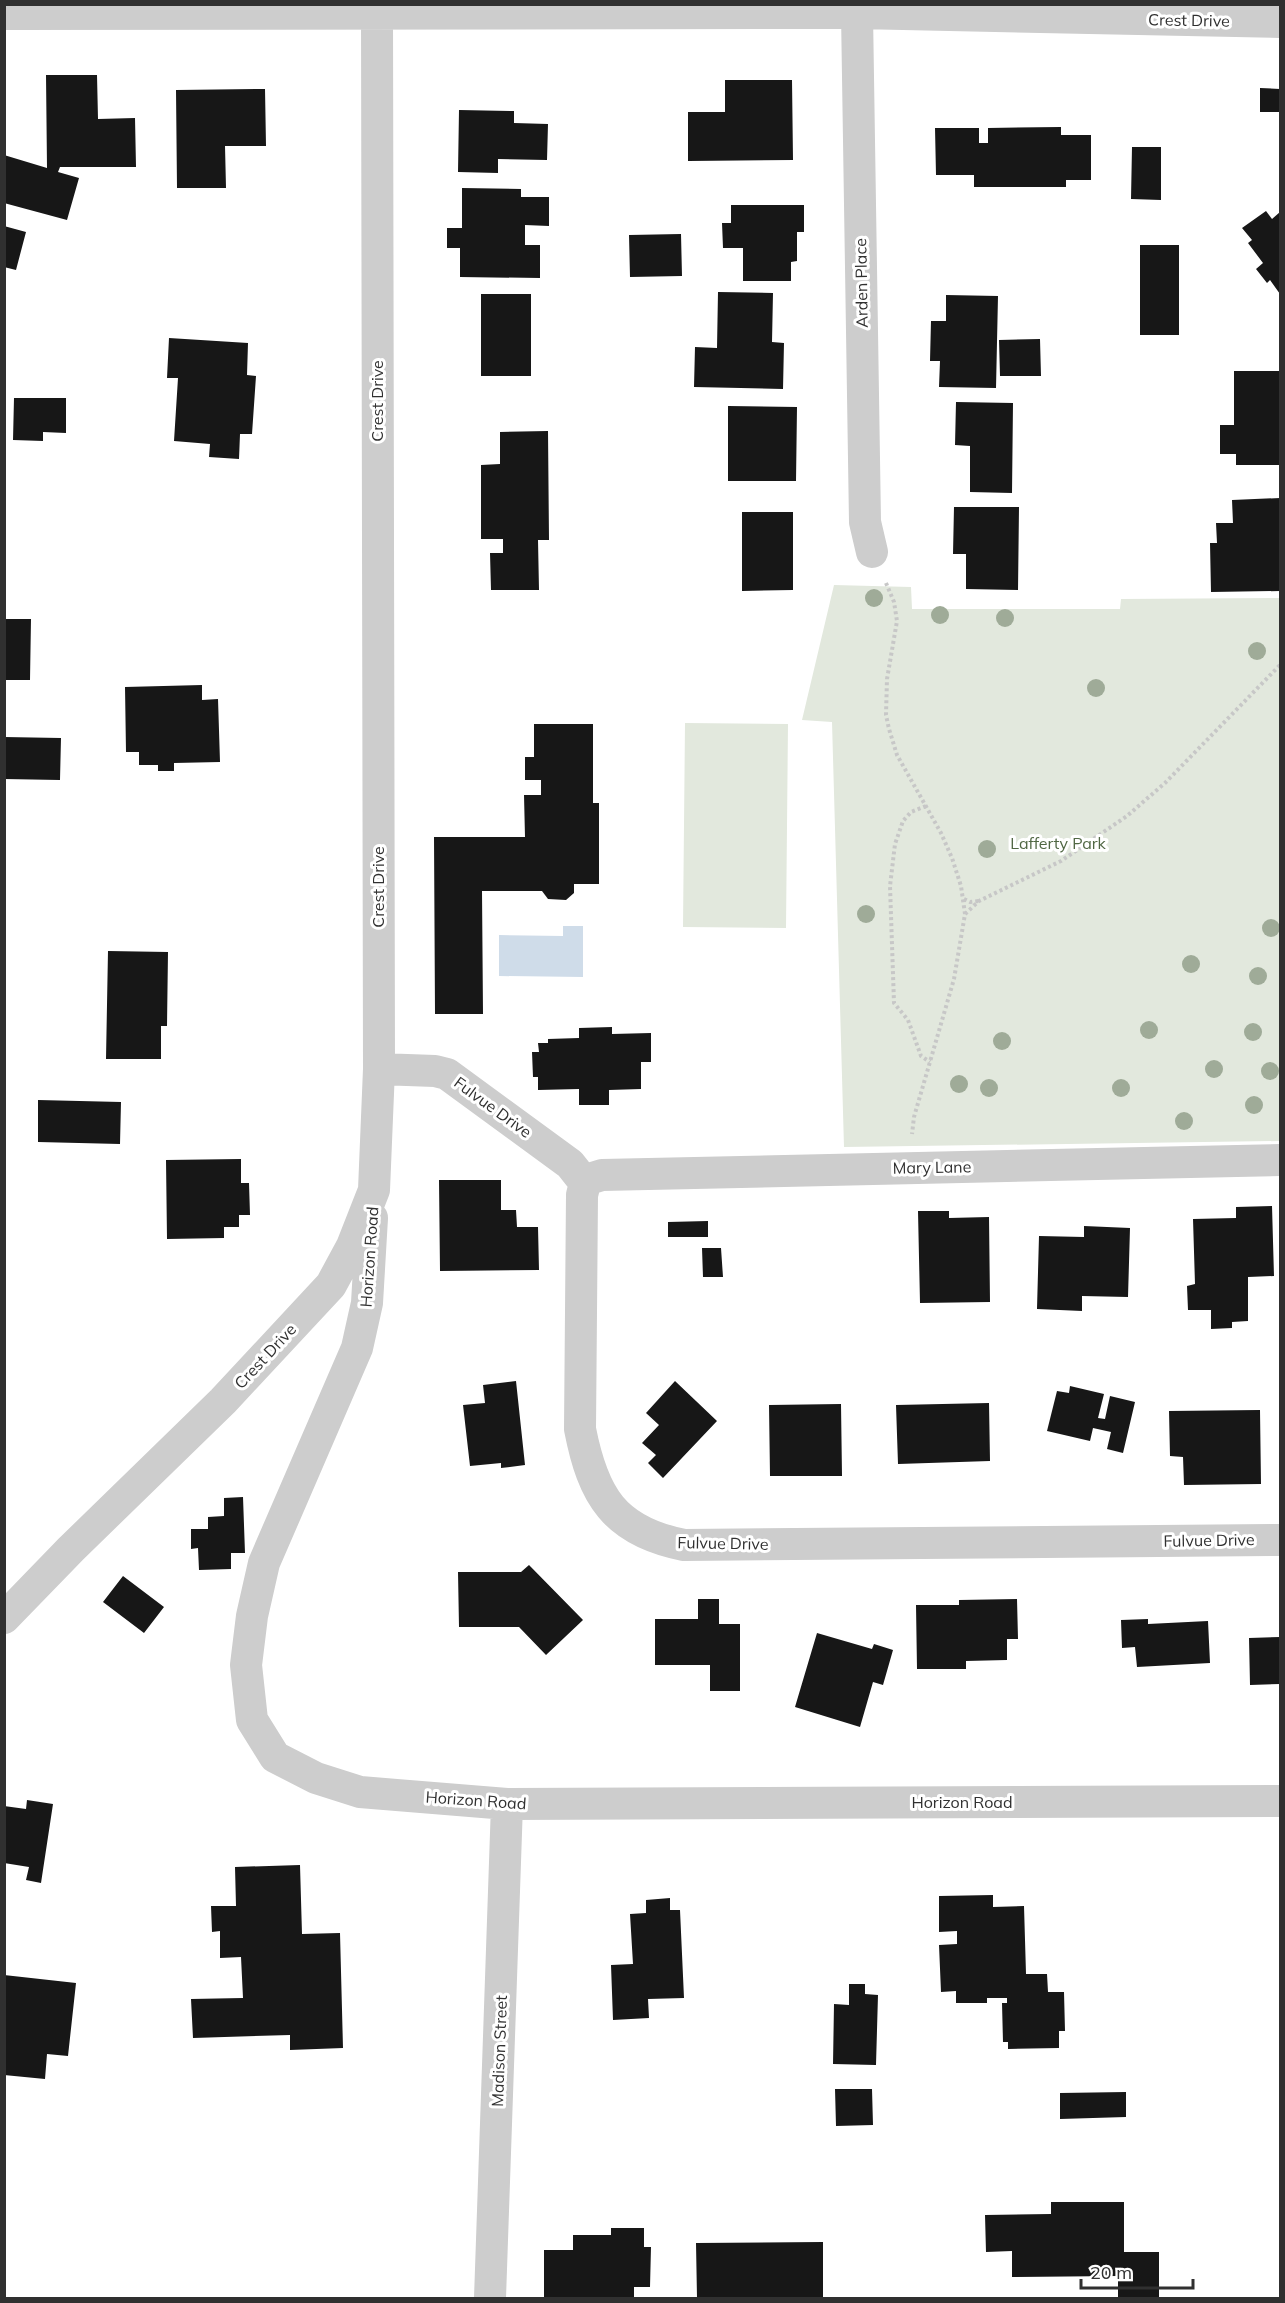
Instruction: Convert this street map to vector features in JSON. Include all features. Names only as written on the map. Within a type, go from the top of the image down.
[{"type":"street","name":"Crest Drive","points":[[4,1618],[71,1549],[223,1401],[331,1285],[352,1246],[374,1190],[379,1069],[377,12]]},
{"type":"street","name":"Crest Drive","points":[[4,14],[856,13],[1281,22]]},
{"type":"street","name":"Arden Place","points":[[856,13],[865,522],[872,552]]},
{"type":"street","name":"Fulvue Drive","points":[[379,1069],[435,1071],[447,1074],[570,1164],[585,1184],[582,1195],[580,1429],[585,1457],[602,1496],[618,1515],[637,1531],[659,1540],[684,1545],[1281,1540]]},
{"type":"street","name":"Mary Lane","points":[[585,1184],[589,1179],[602,1175],[1281,1160]]},
{"type":"street","name":"Horizon Road","points":[[374,1190],[367,1303],[357,1348],[264,1563],[252,1616],[246,1665],[252,1720],[274,1756],[315,1778],[360,1791],[507,1804],[1281,1801]]},
{"type":"street","name":"Madison Street","points":[[490,2298],[507,1804]]},
{"type":"path","points":[[872,552],[896,610],[897,621],[887,679],[888,729],[897,755],[952,858],[965,914],[954,979],[914,1117],[911,1138],[912,1167]]},
{"type":"path","points":[[965,914],[980,901],[1061,861],[1127,816],[1165,783],[1281,665]]},
{"type":"path","points":[[926,806],[912,812],[903,821],[895,844],[890,886],[894,1003],[908,1020],[921,1056],[930,1062]]},
{"type":"path","points":[[963,899],[980,901]]},
{"type":"green space","name":"Lafferty Park","points":[[834,585],[911,587],[912,609],[1120,609],[1121,599],[1280,598],[1280,1141],[844,1147],[832,722],[802,720]]},
{"type":"green space","points":[[685,723],[788,724],[786,928],[683,927]]},
{"type":"water","points":[[563,926],[583,926],[583,977],[499,976],[499,935],[563,936]]},
{"type":"building","points":[[46,75],[97,75],[98,119],[135,118],[136,167],[60,167],[58,172],[79,178],[67,220],[4,203],[4,155],[47,168]]},
{"type":"building","points":[[725,80],[792,80],[793,160],[688,161],[688,112],[725,112]]},
{"type":"building","points":[[1260,88],[1280,89],[1280,112],[1260,112]]},
{"type":"building","points":[[265,89],[266,146],[225,146],[226,188],[177,188],[176,90]]},
{"type":"building","points":[[459,110],[514,111],[514,123],[548,124],[547,160],[498,159],[498,173],[458,172]]},
{"type":"building","points":[[1061,127],[1061,135],[1091,135],[1091,180],[1066,180],[1066,187],[974,187],[974,175],[936,175],[935,128],[979,128],[979,143],[988,143],[988,128]]},
{"type":"building","points":[[1132,147],[1161,147],[1161,200],[1131,199]]},
{"type":"building","points":[[462,188],[521,189],[521,197],[549,197],[549,226],[525,225],[525,245],[540,245],[540,278],[460,277],[460,248],[447,248],[447,228],[462,228]]},
{"type":"building","points":[[731,205],[804,205],[804,232],[797,232],[797,261],[791,262],[791,281],[743,281],[743,248],[723,248],[722,223],[731,223]]},
{"type":"building","points":[[1266,211],[1272,219],[1280,212],[1280,294],[1270,280],[1267,283],[1256,269],[1263,263],[1248,243],[1252,240],[1242,228]]},
{"type":"building","points":[[4,226],[26,232],[16,270],[4,267]]},
{"type":"building","points":[[681,234],[682,276],[630,277],[629,235]]},
{"type":"building","points":[[1140,245],[1179,245],[1179,335],[1140,335]]},
{"type":"building","points":[[718,292],[773,293],[772,342],[784,343],[783,389],[694,387],[695,347],[717,348]]},
{"type":"building","points":[[481,294],[531,294],[531,376],[481,376]]},
{"type":"building","points":[[946,295],[998,296],[996,388],[939,387],[940,361],[930,361],[931,321],[946,321]]},
{"type":"building","points":[[169,338],[248,343],[247,375],[256,376],[252,434],[240,434],[239,459],[209,457],[210,444],[174,441],[178,378],[167,378]]},
{"type":"building","points":[[1040,339],[1041,376],[1000,376],[999,340]]},
{"type":"building","points":[[1234,371],[1280,371],[1280,465],[1236,465],[1236,454],[1220,454],[1220,425],[1234,425]]},
{"type":"building","points":[[14,398],[66,398],[66,433],[43,432],[43,441],[13,440]]},
{"type":"building","points":[[956,402],[1013,403],[1012,493],[970,492],[970,446],[955,445]]},
{"type":"building","points":[[728,406],[797,407],[796,481],[728,481]]},
{"type":"building","points":[[548,431],[549,540],[538,540],[539,590],[491,590],[490,553],[503,553],[503,539],[481,539],[481,465],[500,464],[500,432]]},
{"type":"building","points":[[1280,498],[1280,591],[1211,592],[1210,543],[1217,543],[1216,523],[1233,523],[1232,500]]},
{"type":"building","points":[[954,507],[1019,507],[1018,590],[966,589],[966,554],[953,554]]},
{"type":"building","points":[[742,512],[793,512],[793,590],[742,591]]},
{"type":"building","points":[[4,619],[31,619],[30,680],[4,680]]},
{"type":"building","points":[[202,685],[202,700],[218,699],[220,762],[174,763],[174,771],[158,771],[158,765],[139,765],[139,752],[126,752],[125,687]]},
{"type":"building","points":[[534,724],[593,724],[593,803],[599,803],[599,884],[574,884],[574,893],[566,900],[548,899],[542,891],[482,891],[483,1014],[435,1014],[434,837],[525,837],[524,795],[541,795],[541,780],[525,780],[525,757],[534,757]]},
{"type":"building","points":[[4,737],[61,738],[60,780],[4,779]]},
{"type":"building","points":[[108,951],[168,952],[167,1026],[161,1026],[161,1059],[106,1059]]},
{"type":"building","points":[[612,1027],[612,1034],[651,1033],[651,1062],[641,1062],[641,1089],[609,1090],[609,1105],[579,1105],[579,1089],[538,1090],[538,1077],[533,1077],[532,1052],[539,1052],[538,1043],[548,1043],[548,1039],[579,1038],[579,1028]]},
{"type":"building","points":[[38,1100],[121,1102],[120,1144],[38,1142]]},
{"type":"building","points":[[241,1159],[241,1183],[249,1183],[250,1215],[239,1215],[239,1227],[224,1227],[224,1238],[167,1239],[166,1160]]},
{"type":"building","points":[[439,1180],[501,1180],[501,1210],[516,1210],[517,1227],[538,1227],[539,1270],[440,1271]]},
{"type":"building","points":[[1272,1206],[1274,1276],[1248,1277],[1248,1321],[1232,1322],[1232,1328],[1211,1329],[1211,1310],[1188,1310],[1187,1286],[1195,1284],[1193,1219],[1236,1218],[1236,1207]]},
{"type":"building","points":[[918,1211],[949,1211],[949,1218],[989,1217],[990,1302],[920,1303]]},
{"type":"building","points":[[708,1221],[708,1237],[668,1237],[668,1222]]},
{"type":"building","points":[[1084,1226],[1130,1228],[1128,1297],[1082,1296],[1082,1311],[1037,1309],[1039,1236],[1084,1237]]},
{"type":"building","points":[[702,1248],[721,1248],[723,1277],[703,1277]]},
{"type":"building","points":[[516,1381],[525,1465],[501,1468],[501,1463],[470,1466],[463,1405],[485,1403],[483,1385]]},
{"type":"building","points":[[675,1381],[717,1421],[663,1478],[648,1463],[656,1455],[642,1443],[659,1425],[646,1413]]},
{"type":"building","points":[[1070,1386],[1104,1394],[1098,1418],[1105,1419],[1110,1396],[1135,1402],[1123,1453],[1107,1449],[1111,1432],[1093,1428],[1090,1441],[1047,1431],[1057,1391],[1069,1393]]},
{"type":"building","points":[[989,1403],[990,1461],[898,1464],[896,1405]]},
{"type":"building","points":[[841,1404],[842,1476],[770,1476],[769,1405]]},
{"type":"building","points":[[1260,1410],[1261,1484],[1184,1485],[1183,1457],[1170,1456],[1169,1411]]},
{"type":"building","points":[[243,1497],[245,1553],[231,1553],[231,1569],[199,1570],[198,1548],[191,1549],[191,1529],[208,1529],[208,1517],[224,1516],[224,1498]]},
{"type":"building","points":[[529,1565],[583,1620],[546,1655],[519,1627],[459,1627],[458,1572],[521,1572]]},
{"type":"building","points":[[123,1576],[164,1607],[144,1633],[103,1602]]},
{"type":"building","points":[[698,1599],[719,1599],[719,1624],[740,1624],[740,1691],[710,1691],[710,1665],[655,1665],[655,1619],[698,1619]]},
{"type":"building","points":[[1017,1599],[1018,1639],[1007,1639],[1007,1660],[966,1661],[966,1669],[917,1669],[916,1605],[959,1605],[959,1600]]},
{"type":"building","points":[[1148,1619],[1148,1624],[1208,1621],[1210,1663],[1137,1667],[1135,1647],[1122,1648],[1121,1620]]},
{"type":"building","points":[[817,1633],[872,1649],[874,1644],[893,1650],[883,1685],[873,1682],[860,1727],[795,1707]]},
{"type":"building","points":[[1280,1637],[1280,1684],[1250,1685],[1249,1638]]},
{"type":"building","points":[[27,1800],[53,1804],[41,1883],[26,1880],[29,1867],[4,1863],[4,1806],[26,1809]]},
{"type":"building","points":[[300,1865],[302,1934],[340,1933],[343,2048],[290,2050],[290,2035],[193,2038],[191,1999],[243,1998],[241,1957],[220,1958],[220,1931],[212,1932],[211,1906],[236,1906],[235,1867]]},
{"type":"building","points":[[993,1895],[993,1907],[1024,1906],[1026,1974],[1047,1974],[1048,1992],[1064,1992],[1065,2031],[1059,2031],[1059,2048],[1008,2049],[1008,2042],[1003,2042],[1002,2003],[1007,2003],[1007,1998],[987,1998],[987,2003],[956,2003],[956,1991],[941,1992],[939,1945],[957,1944],[957,1931],[939,1932],[939,1896]]},
{"type":"building","points":[[670,1898],[670,1910],[680,1910],[684,1998],[648,1999],[649,2018],[613,2020],[611,1965],[633,1964],[630,1914],[646,1913],[646,1900]]},
{"type":"building","points":[[4,1975],[76,1983],[68,2056],[47,2054],[45,2079],[4,2075]]},
{"type":"building","points":[[849,1984],[865,1984],[865,1994],[878,1995],[876,2065],[833,2064],[834,2004],[849,2005]]},
{"type":"building","points":[[835,2089],[872,2089],[873,2125],[836,2126]]},
{"type":"building","points":[[1126,2092],[1126,2117],[1060,2119],[1060,2093]]},
{"type":"building","points":[[1051,2202],[1124,2202],[1124,2252],[1159,2252],[1159,2298],[1118,2298],[1118,2276],[1012,2277],[1012,2251],[986,2252],[985,2215],[1051,2214]]},
{"type":"building","points":[[611,2228],[644,2228],[644,2247],[651,2247],[650,2287],[634,2287],[634,2298],[544,2298],[544,2250],[573,2250],[573,2235],[611,2235]]},
{"type":"building","points":[[823,2242],[823,2298],[697,2298],[696,2243]]}]
